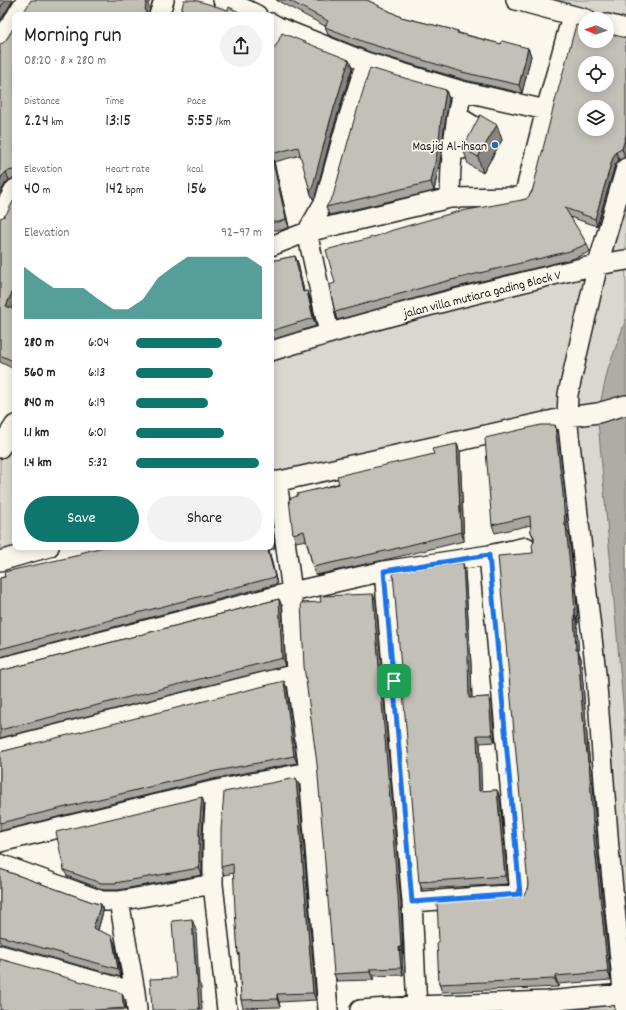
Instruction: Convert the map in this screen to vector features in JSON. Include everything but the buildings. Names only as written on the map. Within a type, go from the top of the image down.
[{"type":"street","points":[[19,12],[26,0]]},
{"type":"street","points":[[160,12],[164,0]]},
{"type":"street","points":[[222,0],[251,12]]},
{"type":"street","points":[[516,0],[578,17]]},
{"type":"street","points":[[274,245],[307,232],[450,198],[524,197],[546,110],[578,20]]},
{"type":"street","points":[[0,42],[12,23]]},
{"type":"street","points":[[274,25],[366,62],[462,91],[546,110]]},
{"type":"street","points":[[614,26],[626,29]]},
{"type":"street","points":[[329,333],[307,232],[325,201],[344,132],[366,62]]},
{"type":"street","points":[[450,198],[450,174],[475,127],[456,116],[462,91]]},
{"type":"street","points":[[360,1010],[624,1002],[609,849],[596,673],[567,417],[568,394],[598,264],[626,168]]},
{"type":"street","points":[[0,216],[12,194]]},
{"type":"street","name":"jalan villa mutiara gading Block V","points":[[274,350],[329,333],[462,297],[598,264],[626,260]]},
{"type":"street","points":[[328,1010],[309,772],[296,674],[292,592],[274,482],[567,417],[598,413],[626,405]]},
{"type":"street","points":[[0,448],[12,430]]},
{"type":"street","points":[[0,668],[292,592],[384,571],[489,555],[526,547]]},
{"type":"street","points":[[0,561],[38,550]]},
{"type":"street","points":[[412,902],[520,894],[489,555]]},
{"type":"street","points":[[384,571],[412,902],[417,1008]]},
{"type":"street","points":[[0,749],[296,674]]},
{"type":"street","points":[[0,842],[216,790],[309,772]]},
{"type":"street","points":[[216,790],[213,837],[213,884],[227,1010]]},
{"type":"street","points":[[0,864],[102,901],[119,901],[213,884]]},
{"type":"street","points":[[0,955],[136,1001],[119,901]]},
{"type":"shaded area","points":[[516,0],[626,0],[626,29],[614,23],[614,12],[578,12],[578,17]]},
{"type":"shaded area","points":[[626,168],[626,1010],[360,1010],[623,994],[567,417],[274,482],[274,350],[598,264]]},
{"type":"shaded area","points":[[626,319],[626,737],[598,413],[608,369]]},
{"type":"shaded area","points":[[12,430],[12,550],[0,561],[0,448]]},
{"type":"place","name":"Masjid Al-ihsan","points":[[495,145]]},
{"type":"route","points":[[489,555],[520,894],[412,902],[394,681],[384,571],[489,555]]}]
